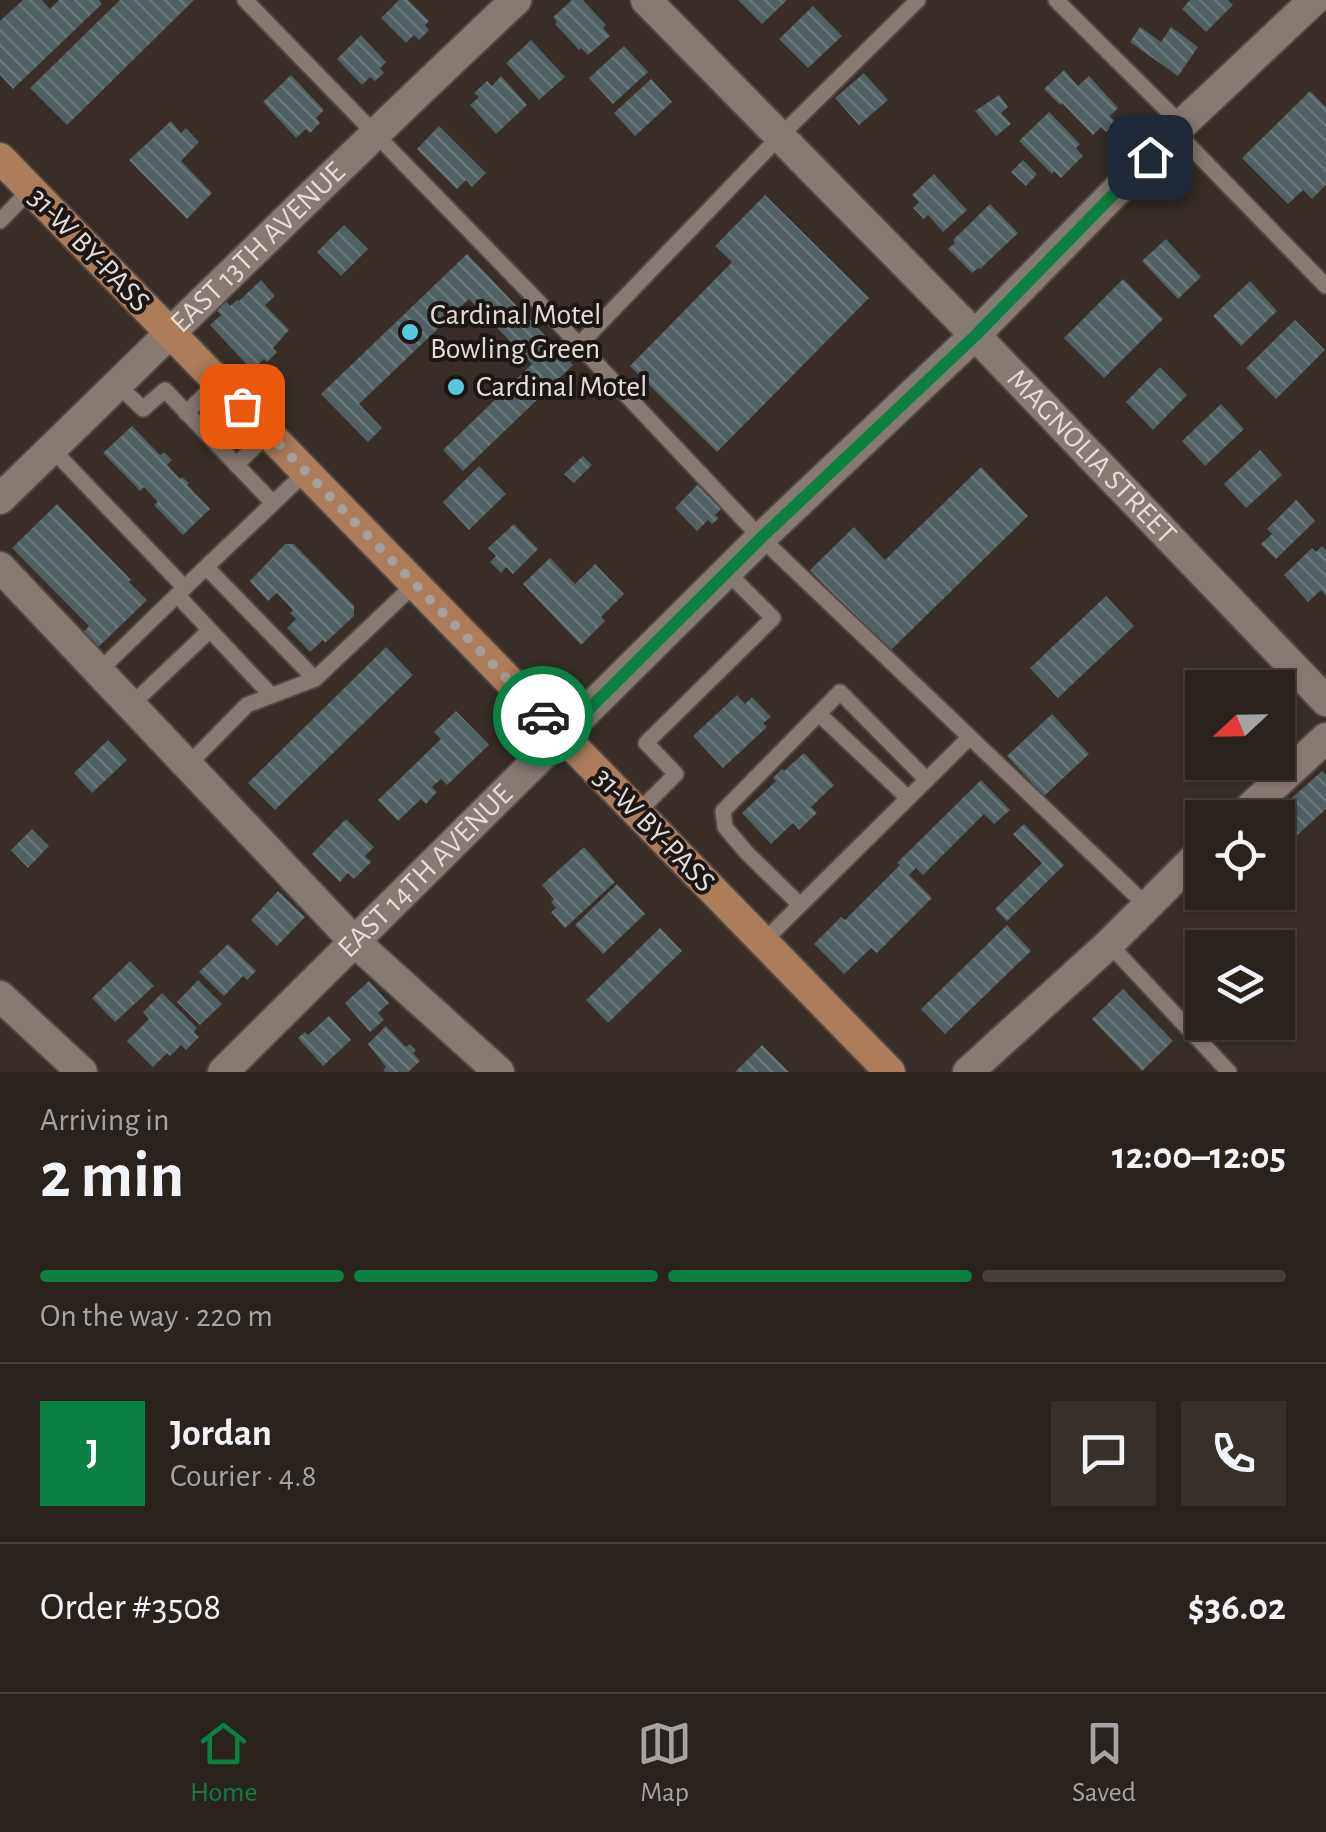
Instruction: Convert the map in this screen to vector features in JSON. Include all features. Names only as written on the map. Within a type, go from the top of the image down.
[{"type":"main road","name":"31-W BY-PASS","points":[[0,158],[890,1072]]},
{"type":"street","name":"EAST 13TH AVENUE","points":[[0,499],[516,0]]},
{"type":"street","name":"MAGNOLIA STREET","points":[[646,0],[976,335],[1326,701]]},
{"type":"street","name":"EAST 14TH AVENUE","points":[[223,1072],[761,538],[976,335],[1178,128],[1314,0]]},
{"type":"street","points":[[0,567],[354,940],[498,1072]]},
{"type":"street","points":[[1259,800],[1326,738]]},
{"type":"street","points":[[968,1072],[1109,944],[1185,867]]},
{"type":"street","points":[[0,996],[82,1072]]},
{"type":"lane","points":[[245,0],[761,538],[1146,905]]},
{"type":"lane","points":[[578,345],[918,0]]},
{"type":"lane","points":[[1056,0],[1326,286]]},
{"type":"lane","points":[[0,221],[31,190]]},
{"type":"lane","points":[[186,413],[218,382]]},
{"type":"lane","points":[[118,386],[143,409],[165,390],[273,503]]},
{"type":"lane","points":[[236,465],[268,434]]},
{"type":"lane","points":[[52,449],[270,694]]},
{"type":"lane","points":[[99,671],[306,472]]},
{"type":"lane","points":[[206,567],[315,679]]},
{"type":"lane","points":[[638,813],[676,774],[646,744],[773,618],[727,572]]},
{"type":"lane","points":[[188,766],[247,704],[315,679],[414,584]]},
{"type":"lane","points":[[131,705],[210,630]]},
{"type":"lane","points":[[800,905],[746,852],[725,826],[723,811],[840,692],[927,780]]},
{"type":"lane","points":[[819,714],[908,798]]},
{"type":"lane","points":[[763,942],[970,737]]},
{"type":"lane","points":[[1109,944],[1229,1072]]},
{"type":"building","points":[[23,0],[42,0],[50,9],[59,0],[99,0],[102,4],[13,89],[0,75],[0,21]]},
{"type":"building","points":[[120,0],[194,0],[67,125],[30,88]]},
{"type":"building","points":[[399,0],[408,0],[429,21],[425,25],[429,30],[419,40],[414,35],[406,43],[381,18]]},
{"type":"building","points":[[572,0],[583,0],[606,25],[603,28],[610,36],[588,55],[555,24],[553,17]]},
{"type":"building","points":[[738,0],[787,0],[762,24]]},
{"type":"building","points":[[1190,0],[1228,0],[1233,5],[1206,32],[1182,9]]},
{"type":"building","points":[[813,6],[842,36],[808,68],[779,39]]},
{"type":"building","points":[[1140,27],[1161,42],[1171,27],[1198,47],[1178,76],[1130,42]]},
{"type":"building","points":[[361,35],[386,62],[380,68],[384,73],[375,81],[370,77],[362,85],[337,59]]},
{"type":"building","points":[[531,40],[565,77],[539,100],[506,63]]},
{"type":"building","points":[[624,46],[648,72],[613,104],[589,78]]},
{"type":"building","points":[[1064,70],[1078,86],[1089,76],[1118,108],[1110,116],[1116,123],[1106,132],[1101,127],[1093,135],[1044,89]]},
{"type":"building","points":[[864,73],[888,100],[859,125],[835,98]]},
{"type":"building","points":[[291,75],[324,110],[316,118],[320,123],[310,133],[306,129],[296,138],[263,102]]},
{"type":"building","points":[[501,76],[527,105],[496,134],[470,105],[479,97],[474,93],[487,81],[492,86]]},
{"type":"building","points":[[651,79],[672,102],[635,136],[614,113]]},
{"type":"building","points":[[1310,91],[1326,107],[1326,185],[1312,199],[1303,190],[1288,204],[1242,158]]},
{"type":"building","points":[[999,95],[1008,107],[1001,113],[1011,124],[996,136],[975,111]]},
{"type":"building","points":[[1049,112],[1080,144],[1076,148],[1083,156],[1061,178],[1019,141]]},
{"type":"building","points":[[171,121],[181,133],[186,128],[199,142],[181,161],[212,193],[187,219],[129,160]]},
{"type":"building","points":[[439,126],[486,173],[472,187],[466,180],[457,189],[417,149]]},
{"type":"building","points":[[1023,160],[1037,174],[1026,186],[1011,172]]},
{"type":"building","points":[[934,174],[967,210],[943,232],[928,215],[924,219],[913,208],[919,202],[912,195]]},
{"type":"building","points":[[765,195],[869,298],[717,452],[630,366],[732,262],[715,246]]},
{"type":"building","points":[[990,204],[1018,233],[972,273],[948,249]]},
{"type":"building","points":[[344,225],[368,249],[341,276],[317,252]]},
{"type":"building","points":[[1166,239],[1201,277],[1178,299],[1142,261]]},
{"type":"building","name":"Cardinal Motel Bowling Green","points":[[467,254],[573,365],[463,471],[443,450],[532,364],[469,299],[359,404],[382,428],[368,442],[321,394]]},
{"type":"building","points":[[1123,279],[1163,319],[1104,378],[1064,338]]},
{"type":"building","points":[[261,280],[275,296],[265,305],[289,330],[273,348],[277,352],[252,370],[210,325],[221,315],[217,311],[226,302],[230,306],[239,301]]},
{"type":"building","points":[[1250,281],[1277,311],[1241,346],[1213,316]]},
{"type":"building","points":[[1295,320],[1325,350],[1276,399],[1246,368]]},
{"type":"building","points":[[1160,367],[1187,395],[1153,430],[1126,402]]},
{"type":"building","points":[[1221,404],[1244,429],[1205,466],[1182,441]]},
{"type":"building","points":[[132,426],[160,455],[164,452],[172,460],[167,465],[189,483],[210,509],[183,535],[154,505],[158,502],[144,487],[140,491],[103,453]]},
{"type":"building","points":[[1260,450],[1282,475],[1246,508],[1224,484]]},
{"type":"building","points":[[583,456],[592,465],[574,483],[564,474]]},
{"type":"building","points":[[479,466],[506,494],[469,530],[443,502]]},
{"type":"building","points":[[981,467],[1028,516],[889,652],[810,570],[854,527],[885,560]]},
{"type":"building","points":[[699,483],[723,507],[715,515],[719,518],[712,524],[708,520],[697,531],[675,508]]},
{"type":"building","points":[[1296,500],[1315,521],[1276,559],[1261,544],[1272,534],[1267,529]]},
{"type":"building","points":[[57,504],[147,600],[88,657],[73,642],[89,626],[12,548]]},
{"type":"building","points":[[514,524],[538,549],[513,574],[506,567],[501,573],[490,562],[496,556],[488,548]]},
{"type":"building","points":[[285,544],[294,544],[354,606],[354,616],[310,652],[287,628],[296,619],[290,613],[293,610],[277,593],[268,601],[250,581]]},
{"type":"building","points":[[1322,546],[1326,550],[1326,596],[1321,590],[1308,602],[1284,575],[1312,548],[1316,552]]},
{"type":"building","points":[[550,558],[575,584],[595,564],[624,594],[581,645],[523,584]]},
{"type":"building","points":[[1106,596],[1134,626],[1058,698],[1030,668]]},
{"type":"building","points":[[386,647],[413,675],[275,810],[248,783]]},
{"type":"building","points":[[737,695],[745,704],[752,697],[771,717],[763,723],[767,727],[723,768],[693,736]]},
{"type":"building","points":[[456,711],[489,745],[447,785],[441,779],[432,787],[437,792],[426,804],[421,799],[398,821],[378,800],[441,739],[434,732]]},
{"type":"building","points":[[1052,714],[1089,754],[1044,796],[1007,756]]},
{"type":"building","points":[[108,740],[127,760],[92,793],[74,773]]},
{"type":"building","points":[[804,753],[834,785],[811,807],[817,813],[799,830],[793,823],[771,844],[742,813],[776,781],[773,778],[782,769]]},
{"type":"building","points":[[1322,771],[1326,775],[1326,809],[1295,837],[1295,800],[1290,800]]},
{"type":"building","points":[[981,780],[1010,810],[994,824],[984,814],[923,875],[916,868],[909,875],[932,898],[877,953],[871,948],[844,974],[814,944],[841,917],[845,920]]},
{"type":"building","points":[[346,819],[374,847],[365,856],[371,862],[354,879],[348,873],[340,882],[312,854]]},
{"type":"building","points":[[1024,824],[1064,865],[1007,921],[995,909],[1042,863],[1013,834]]},
{"type":"building","points":[[32,829],[49,846],[28,868],[11,850]]},
{"type":"building","points":[[584,847],[615,882],[565,928],[551,912],[556,908],[551,902],[554,899],[542,885]]},
{"type":"building","points":[[617,884],[645,914],[603,954],[575,925]]},
{"type":"building","points":[[278,891],[305,917],[277,946],[251,920]]},
{"type":"building","points":[[1007,925],[1031,951],[945,1034],[921,1009]]},
{"type":"building","points":[[660,928],[682,951],[608,1023],[586,1000]]},
{"type":"building","points":[[228,944],[256,971],[247,980],[243,976],[224,996],[199,972]]},
{"type":"building","points":[[130,961],[154,986],[115,1022],[92,998]]},
{"type":"building","points":[[198,980],[222,1004],[200,1025],[177,1002]]},
{"type":"building","points":[[369,981],[389,1003],[378,1013],[384,1020],[370,1032],[345,1003]]},
{"type":"building","points":[[1123,989],[1173,1041],[1142,1071],[1092,1019]]},
{"type":"building","points":[[162,993],[197,1028],[194,1032],[199,1037],[186,1050],[181,1045],[170,1056],[167,1053],[153,1067],[127,1041],[149,1019],[143,1012]]},
{"type":"building","points":[[329,1016],[351,1040],[323,1066],[298,1038],[305,1032],[308,1035]]},
{"type":"building","points":[[386,1026],[406,1047],[410,1044],[416,1050],[413,1053],[420,1061],[408,1072],[385,1072],[386,1067],[368,1044]]},
{"type":"building","points":[[762,1045],[789,1072],[735,1072]]},
{"type":"way so far","points":[[242,406],[543,716]]},
{"type":"place","name":"Cardinal Motel Bowling Green","points":[[410,332]]},
{"type":"place","name":"Cardinal Motel","points":[[456,387]]},
{"type":"route","points":[[543,716],[562,736],[761,538],[976,335],[1150,157]]}]
